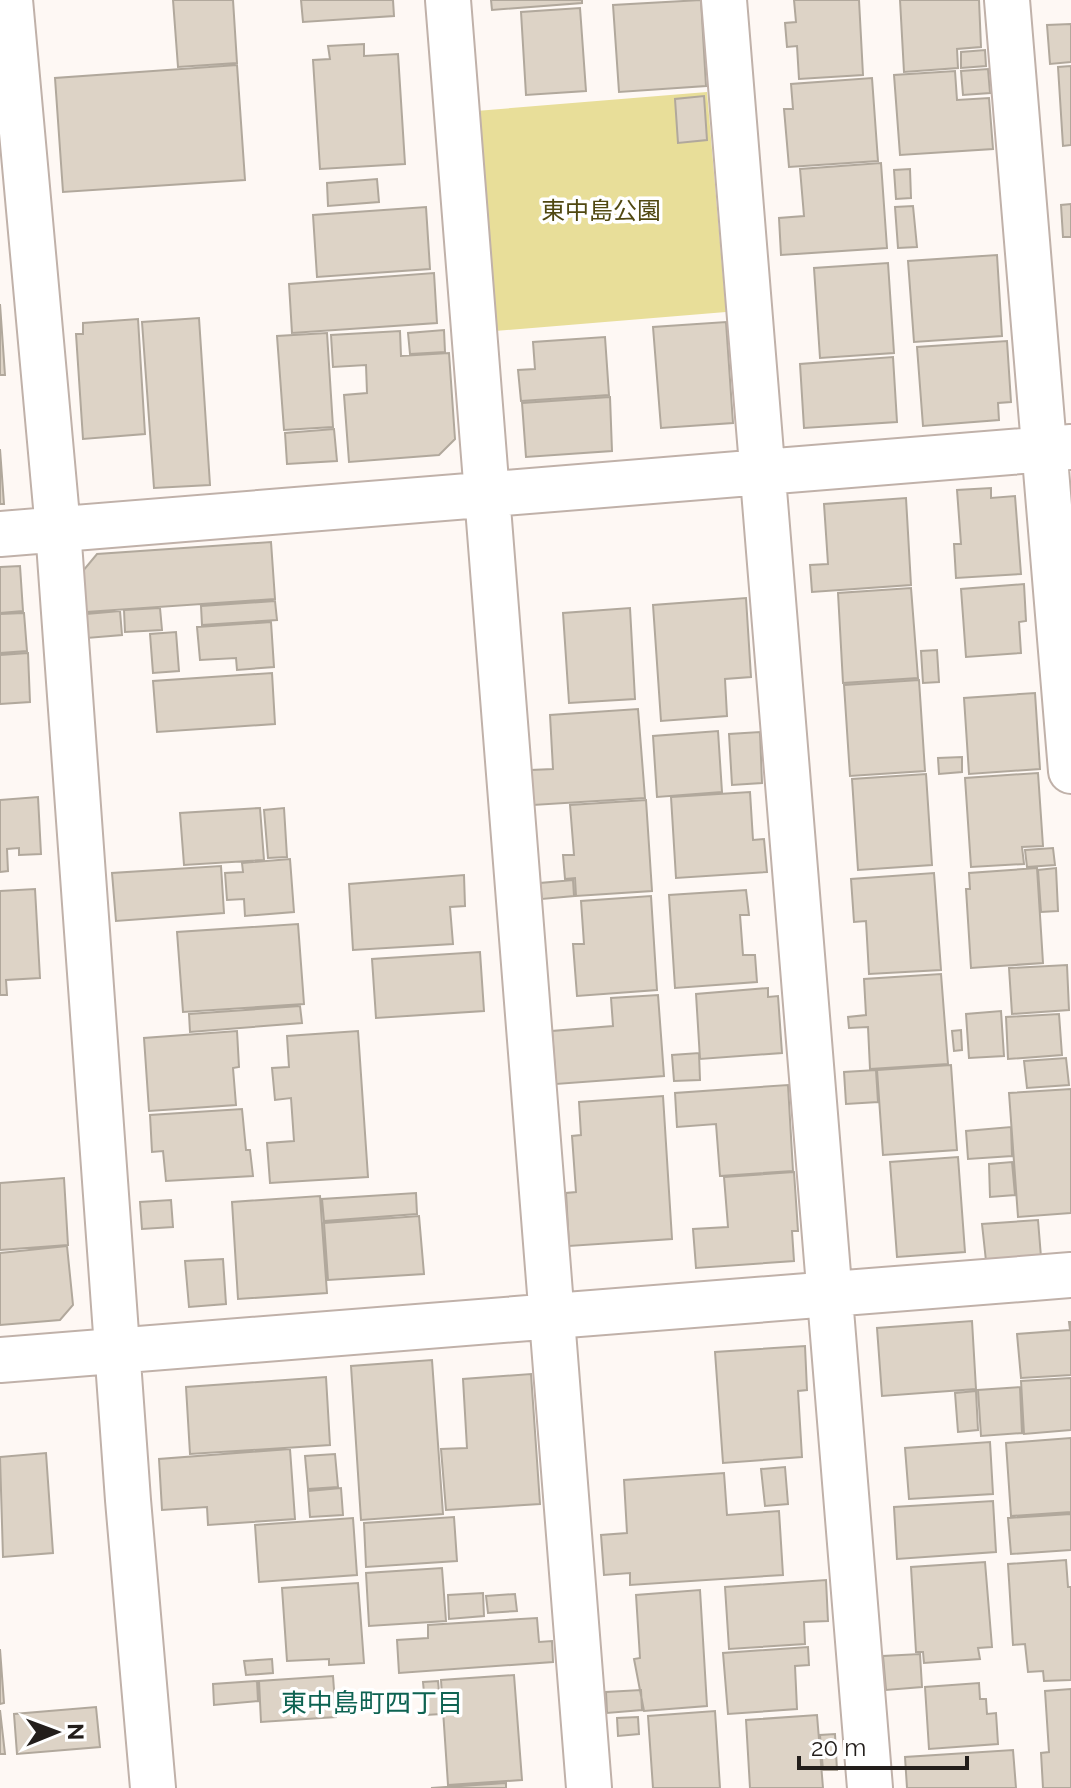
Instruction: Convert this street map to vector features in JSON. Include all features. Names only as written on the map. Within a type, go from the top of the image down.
[{"type":"street","points":[[10,0],[58,529],[117,1351],[153,1788]]},
{"type":"street","points":[[448,0],[589,1788]]},
{"type":"street","points":[[724,0],[870,1788]]},
{"type":"street","points":[[1007,0],[1058,448],[1071,771]]},
{"type":"street","points":[[0,534],[1058,448]]},
{"type":"street","points":[[0,1360],[1071,1275]]},
{"type":"green space","name":"東中島公園","points":[[707,92],[726,312],[495,331],[476,111]]},
{"type":"building","points":[[173,0],[233,0],[237,63],[178,67]]},
{"type":"building","points":[[301,0],[393,0],[394,16],[303,22]]},
{"type":"building","points":[[491,0],[582,0],[582,3],[492,10]]},
{"type":"building","points":[[701,0],[706,86],[619,92],[613,5]]},
{"type":"building","points":[[794,0],[859,0],[863,75],[799,79],[797,46],[787,47],[785,23],[796,22]]},
{"type":"building","points":[[900,0],[979,0],[981,47],[957,49],[958,68],[904,72]]},
{"type":"building","points":[[580,8],[586,91],[526,95],[521,12]]},
{"type":"building","points":[[1071,24],[1071,62],[1050,64],[1047,25]]},
{"type":"building","points":[[364,44],[364,56],[398,54],[405,164],[320,169],[313,60],[330,59],[328,46]]},
{"type":"building","points":[[985,50],[986,66],[961,68],[961,52]]},
{"type":"building","points":[[237,65],[245,180],[63,192],[55,78]]},
{"type":"building","points":[[1071,66],[1071,145],[1063,146],[1058,67]]},
{"type":"building","points":[[988,69],[990,93],[963,95],[961,71]]},
{"type":"building","points":[[955,71],[957,100],[989,98],[993,149],[900,155],[894,75]]},
{"type":"building","points":[[872,78],[878,161],[789,167],[784,109],[793,109],[791,84]]},
{"type":"building","points":[[704,96],[707,140],[678,143],[675,99]]},
{"type":"building","points":[[881,163],[887,248],[781,255],[779,218],[804,216],[800,169]]},
{"type":"building","points":[[910,169],[911,198],[896,199],[894,170]]},
{"type":"building","points":[[377,179],[379,202],[328,206],[327,183]]},
{"type":"building","points":[[1071,204],[1071,237],[1063,237],[1061,205]]},
{"type":"building","points":[[913,206],[917,247],[898,248],[895,207]]},
{"type":"building","points":[[426,207],[430,269],[317,277],[313,215]]},
{"type":"building","points":[[997,255],[1002,336],[914,342],[908,261]]},
{"type":"building","points":[[888,263],[894,353],[820,358],[814,268]]},
{"type":"building","points":[[434,273],[437,323],[292,333],[289,284]]},
{"type":"building","points":[[0,304],[5,375],[0,375]]},
{"type":"building","points":[[199,318],[210,485],[154,488],[142,322]]},
{"type":"building","points":[[138,319],[145,434],[83,439],[76,334],[83,334],[83,323]]},
{"type":"building","points":[[726,322],[733,423],[661,428],[653,327]]},
{"type":"building","points":[[444,330],[445,352],[410,354],[408,333]]},
{"type":"building","points":[[400,331],[401,356],[449,353],[455,439],[439,455],[349,462],[344,395],[367,393],[366,365],[333,367],[331,335]]},
{"type":"building","points":[[327,333],[333,427],[284,430],[277,336]]},
{"type":"building","points":[[605,337],[609,395],[521,401],[518,370],[535,369],[533,342]]},
{"type":"building","points":[[1007,341],[1011,402],[998,403],[999,420],[923,426],[917,347]]},
{"type":"building","points":[[893,357],[897,422],[804,428],[800,364]]},
{"type":"building","points":[[610,397],[612,451],[526,457],[522,403]]},
{"type":"building","points":[[334,429],[337,461],[287,464],[285,433]]},
{"type":"building","points":[[0,449],[4,504],[0,504]]},
{"type":"building","points":[[991,488],[991,498],[1015,496],[1021,574],[956,578],[954,544],[961,544],[957,490]]},
{"type":"building","points":[[906,498],[911,585],[812,592],[810,565],[828,564],[824,504]]},
{"type":"building","points":[[271,542],[275,599],[86,612],[82,572],[97,554]]},
{"type":"building","points":[[20,566],[23,611],[0,613],[0,567]]},
{"type":"building","points":[[1024,584],[1026,621],[1019,622],[1021,653],[966,657],[961,589]]},
{"type":"building","points":[[911,588],[918,678],[843,683],[838,593]]},
{"type":"building","points":[[746,598],[751,677],[725,679],[727,716],[661,721],[653,605]]},
{"type":"building","points":[[275,601],[277,620],[202,625],[201,606]]},
{"type":"building","points":[[160,608],[162,630],[125,632],[124,610]]},
{"type":"building","points":[[630,608],[635,699],[569,703],[563,613]]},
{"type":"building","points":[[120,611],[122,635],[87,638],[86,614]]},
{"type":"building","points":[[24,613],[27,651],[0,653],[0,614]]},
{"type":"building","points":[[271,622],[274,667],[237,670],[236,658],[200,660],[197,627]]},
{"type":"building","points":[[176,632],[179,671],[153,673],[150,634]]},
{"type":"building","points":[[937,650],[939,682],[923,683],[921,651]]},
{"type":"building","points":[[28,653],[30,702],[0,704],[0,655]]},
{"type":"building","points":[[272,673],[275,724],[157,732],[153,681]]},
{"type":"building","points":[[919,680],[925,771],[850,776],[844,685]]},
{"type":"building","points":[[1035,693],[1040,769],[969,774],[964,698]]},
{"type":"building","points":[[638,709],[645,798],[533,805],[531,770],[553,769],[550,715]]},
{"type":"building","points":[[718,731],[722,792],[657,797],[653,736]]},
{"type":"building","points":[[760,732],[762,783],[732,785],[729,734]]},
{"type":"building","points":[[962,757],[962,772],[939,774],[938,758]]},
{"type":"building","points":[[1038,773],[1043,846],[1022,847],[1024,864],[971,867],[965,778]]},
{"type":"building","points":[[926,774],[932,865],[858,870],[852,779]]},
{"type":"building","points":[[750,792],[753,840],[764,839],[767,872],[676,878],[671,797]]},
{"type":"building","points":[[38,797],[41,854],[19,855],[19,848],[7,849],[8,871],[0,872],[0,800]]},
{"type":"building","points":[[646,800],[652,891],[576,896],[575,878],[565,879],[563,855],[574,855],[570,805]]},
{"type":"building","points":[[260,808],[264,860],[184,865],[180,813]]},
{"type":"building","points":[[284,808],[287,857],[268,858],[264,810]]},
{"type":"building","points":[[1053,848],[1055,865],[1027,867],[1025,850]]},
{"type":"building","points":[[290,859],[294,912],[245,916],[244,899],[227,900],[225,873],[243,872],[242,863]]},
{"type":"building","points":[[221,866],[224,913],[116,921],[112,873]]},
{"type":"building","points":[[1037,868],[1043,963],[971,968],[966,889],[970,889],[969,873]]},
{"type":"building","points":[[1056,868],[1058,911],[1041,912],[1038,870]]},
{"type":"building","points":[[934,873],[941,970],[869,974],[866,921],[854,922],[851,879]]},
{"type":"building","points":[[464,875],[465,906],[450,907],[453,944],[353,950],[349,884]]},
{"type":"building","points":[[573,880],[574,896],[542,899],[540,883]]},
{"type":"building","points":[[35,889],[40,978],[6,980],[7,995],[0,995],[0,891]]},
{"type":"building","points":[[746,890],[749,915],[740,915],[743,955],[755,955],[757,982],[675,988],[669,895]]},
{"type":"building","points":[[651,896],[657,990],[577,996],[573,944],[584,944],[581,901]]},
{"type":"building","points":[[298,924],[304,1004],[183,1012],[177,932]]},
{"type":"building","points":[[480,952],[484,1011],[376,1018],[372,959]]},
{"type":"building","points":[[1067,965],[1069,1010],[1012,1014],[1009,968]]},
{"type":"building","points":[[941,974],[948,1064],[870,1069],[868,1027],[849,1028],[848,1017],[866,1015],[864,979]]},
{"type":"building","points":[[768,988],[768,997],[778,996],[782,1053],[700,1059],[696,994]]},
{"type":"building","points":[[658,995],[664,1076],[556,1084],[552,1031],[613,1026],[611,998]]},
{"type":"building","points":[[300,1006],[302,1023],[190,1032],[189,1014]]},
{"type":"building","points":[[1001,1011],[1004,1056],[969,1058],[966,1014]]},
{"type":"building","points":[[1059,1014],[1062,1055],[1008,1059],[1006,1017]]},
{"type":"building","points":[[961,1030],[962,1050],[954,1051],[952,1031]]},
{"type":"building","points":[[237,1031],[239,1067],[233,1068],[236,1105],[149,1111],[144,1038]]},
{"type":"building","points":[[358,1031],[368,1177],[270,1183],[267,1143],[294,1141],[291,1098],[275,1100],[272,1068],[289,1067],[287,1036]]},
{"type":"building","points":[[699,1053],[700,1080],[674,1081],[672,1055]]},
{"type":"building","points":[[1066,1058],[1069,1085],[1027,1088],[1024,1061]]},
{"type":"building","points":[[951,1065],[957,1150],[883,1155],[877,1070]]},
{"type":"building","points":[[876,1070],[878,1102],[846,1104],[844,1072]]},
{"type":"building","points":[[788,1085],[793,1171],[720,1176],[716,1124],[677,1127],[675,1093]]},
{"type":"building","points":[[1071,1089],[1071,1213],[1018,1217],[1009,1093]]},
{"type":"building","points":[[663,1096],[672,1239],[569,1246],[566,1193],[576,1192],[572,1136],[581,1135],[579,1102]]},
{"type":"building","points":[[242,1109],[246,1150],[250,1150],[253,1176],[166,1181],[163,1151],[152,1152],[150,1115]]},
{"type":"building","points":[[1011,1127],[1012,1156],[968,1159],[966,1131]]},
{"type":"building","points":[[958,1157],[965,1252],[897,1257],[890,1162]]},
{"type":"building","points":[[1012,1162],[1015,1195],[990,1197],[989,1164]]},
{"type":"building","points":[[794,1172],[798,1231],[792,1231],[794,1261],[696,1268],[693,1229],[728,1227],[724,1177]]},
{"type":"building","points":[[64,1178],[68,1245],[0,1250],[0,1183]]},
{"type":"building","points":[[416,1193],[417,1214],[324,1221],[322,1199]]},
{"type":"building","points":[[320,1196],[327,1293],[238,1299],[232,1202]]},
{"type":"building","points":[[171,1200],[173,1227],[142,1229],[140,1202]]},
{"type":"building","points":[[419,1216],[424,1274],[328,1280],[324,1223]]},
{"type":"building","points":[[1038,1220],[1041,1257],[986,1261],[982,1224]]},
{"type":"building","points":[[67,1246],[73,1305],[60,1320],[0,1325],[0,1253]]},
{"type":"building","points":[[223,1259],[226,1304],[189,1307],[185,1261]]},
{"type":"building","points":[[972,1321],[976,1389],[882,1396],[877,1328]]},
{"type":"building","points":[[1071,1322],[1071,1375],[1021,1378],[1017,1334],[1070,1330]]},
{"type":"building","points":[[805,1346],[807,1390],[798,1391],[802,1457],[723,1463],[715,1352]]},
{"type":"building","points":[[432,1360],[443,1514],[361,1520],[351,1366]]},
{"type":"building","points":[[531,1374],[540,1504],[446,1510],[441,1449],[467,1448],[463,1379]]},
{"type":"building","points":[[326,1377],[330,1445],[190,1454],[186,1387]]},
{"type":"building","points":[[1071,1378],[1071,1430],[1024,1434],[1021,1381]]},
{"type":"building","points":[[1020,1387],[1022,1433],[981,1436],[978,1390]]},
{"type":"building","points":[[976,1391],[978,1430],[958,1432],[955,1393]]},
{"type":"building","points":[[1071,1438],[1071,1512],[1011,1516],[1006,1443]]},
{"type":"building","points":[[990,1442],[993,1494],[909,1499],[905,1448]]},
{"type":"building","points":[[290,1449],[295,1519],[208,1525],[207,1507],[162,1510],[159,1459]]},
{"type":"building","points":[[46,1453],[53,1553],[3,1557],[0,1457]]},
{"type":"building","points":[[335,1454],[338,1487],[308,1489],[305,1456]]},
{"type":"building","points":[[785,1467],[788,1504],[765,1506],[761,1469]]},
{"type":"building","points":[[724,1473],[727,1515],[779,1511],[783,1575],[630,1585],[630,1573],[604,1575],[601,1535],[627,1533],[624,1480]]},
{"type":"building","points":[[341,1488],[343,1515],[310,1517],[308,1491]]},
{"type":"building","points":[[993,1501],[996,1552],[897,1559],[894,1507]]},
{"type":"building","points":[[1071,1514],[1071,1550],[1011,1554],[1008,1518]]},
{"type":"building","points":[[454,1517],[457,1561],[366,1567],[364,1523]]},
{"type":"building","points":[[353,1518],[357,1575],[259,1582],[255,1525]]},
{"type":"building","points":[[1066,1560],[1068,1587],[1071,1587],[1071,1680],[1044,1681],[1043,1671],[1028,1672],[1025,1644],[1013,1645],[1008,1564]]},
{"type":"building","points":[[985,1562],[992,1647],[978,1648],[980,1659],[924,1663],[923,1652],[916,1652],[911,1567]]},
{"type":"building","points":[[442,1568],[446,1621],[369,1626],[366,1573]]},
{"type":"building","points":[[826,1580],[828,1621],[804,1622],[805,1644],[729,1649],[725,1587]]},
{"type":"building","points":[[358,1583],[364,1663],[329,1665],[329,1659],[287,1661],[282,1588]]},
{"type":"building","points":[[700,1590],[707,1706],[644,1711],[634,1659],[640,1658],[636,1595]]},
{"type":"building","points":[[483,1593],[484,1616],[449,1619],[448,1595]]},
{"type":"building","points":[[515,1594],[517,1611],[488,1613],[486,1596]]},
{"type":"building","points":[[537,1618],[539,1642],[552,1641],[553,1662],[399,1673],[397,1640],[428,1638],[428,1625]]},
{"type":"building","points":[[808,1647],[809,1665],[795,1666],[797,1709],[728,1714],[723,1653]]},
{"type":"building","points":[[0,1649],[4,1703],[0,1704]]},
{"type":"building","points":[[920,1654],[922,1687],[886,1690],[883,1656]]},
{"type":"building","points":[[272,1659],[273,1673],[246,1675],[244,1661]]},
{"type":"building","points":[[514,1675],[522,1780],[448,1785],[441,1680]]},
{"type":"building","points":[[333,1676],[336,1717],[261,1722],[259,1681]]},
{"type":"building","points":[[257,1681],[258,1701],[214,1705],[213,1684]]},
{"type":"building","points":[[438,1681],[441,1714],[426,1715],[423,1682]]},
{"type":"building","points":[[979,1683],[980,1699],[986,1699],[987,1714],[996,1713],[998,1744],[929,1749],[925,1687]]},
{"type":"building","points":[[1071,1689],[1071,1788],[1043,1788],[1041,1753],[1049,1752],[1045,1691]]},
{"type":"building","points":[[641,1690],[642,1710],[607,1713],[606,1692]]},
{"type":"building","points":[[96,1707],[100,1747],[17,1754],[14,1714]]},
{"type":"building","points":[[0,1710],[5,1754],[0,1754]]},
{"type":"building","points":[[715,1711],[720,1788],[653,1788],[648,1716]]},
{"type":"building","points":[[817,1715],[823,1788],[750,1788],[746,1720]]},
{"type":"building","points":[[638,1717],[639,1734],[618,1736],[617,1718]]},
{"type":"building","points":[[835,1734],[837,1770],[823,1770],[820,1735]]},
{"type":"building","points":[[1013,1750],[1016,1788],[907,1788],[905,1757]]},
{"type":"building","points":[[506,1783],[506,1788],[431,1788]]},
{"type":"district","name":"東中島町四丁目","points":[[372,1703]]}]
